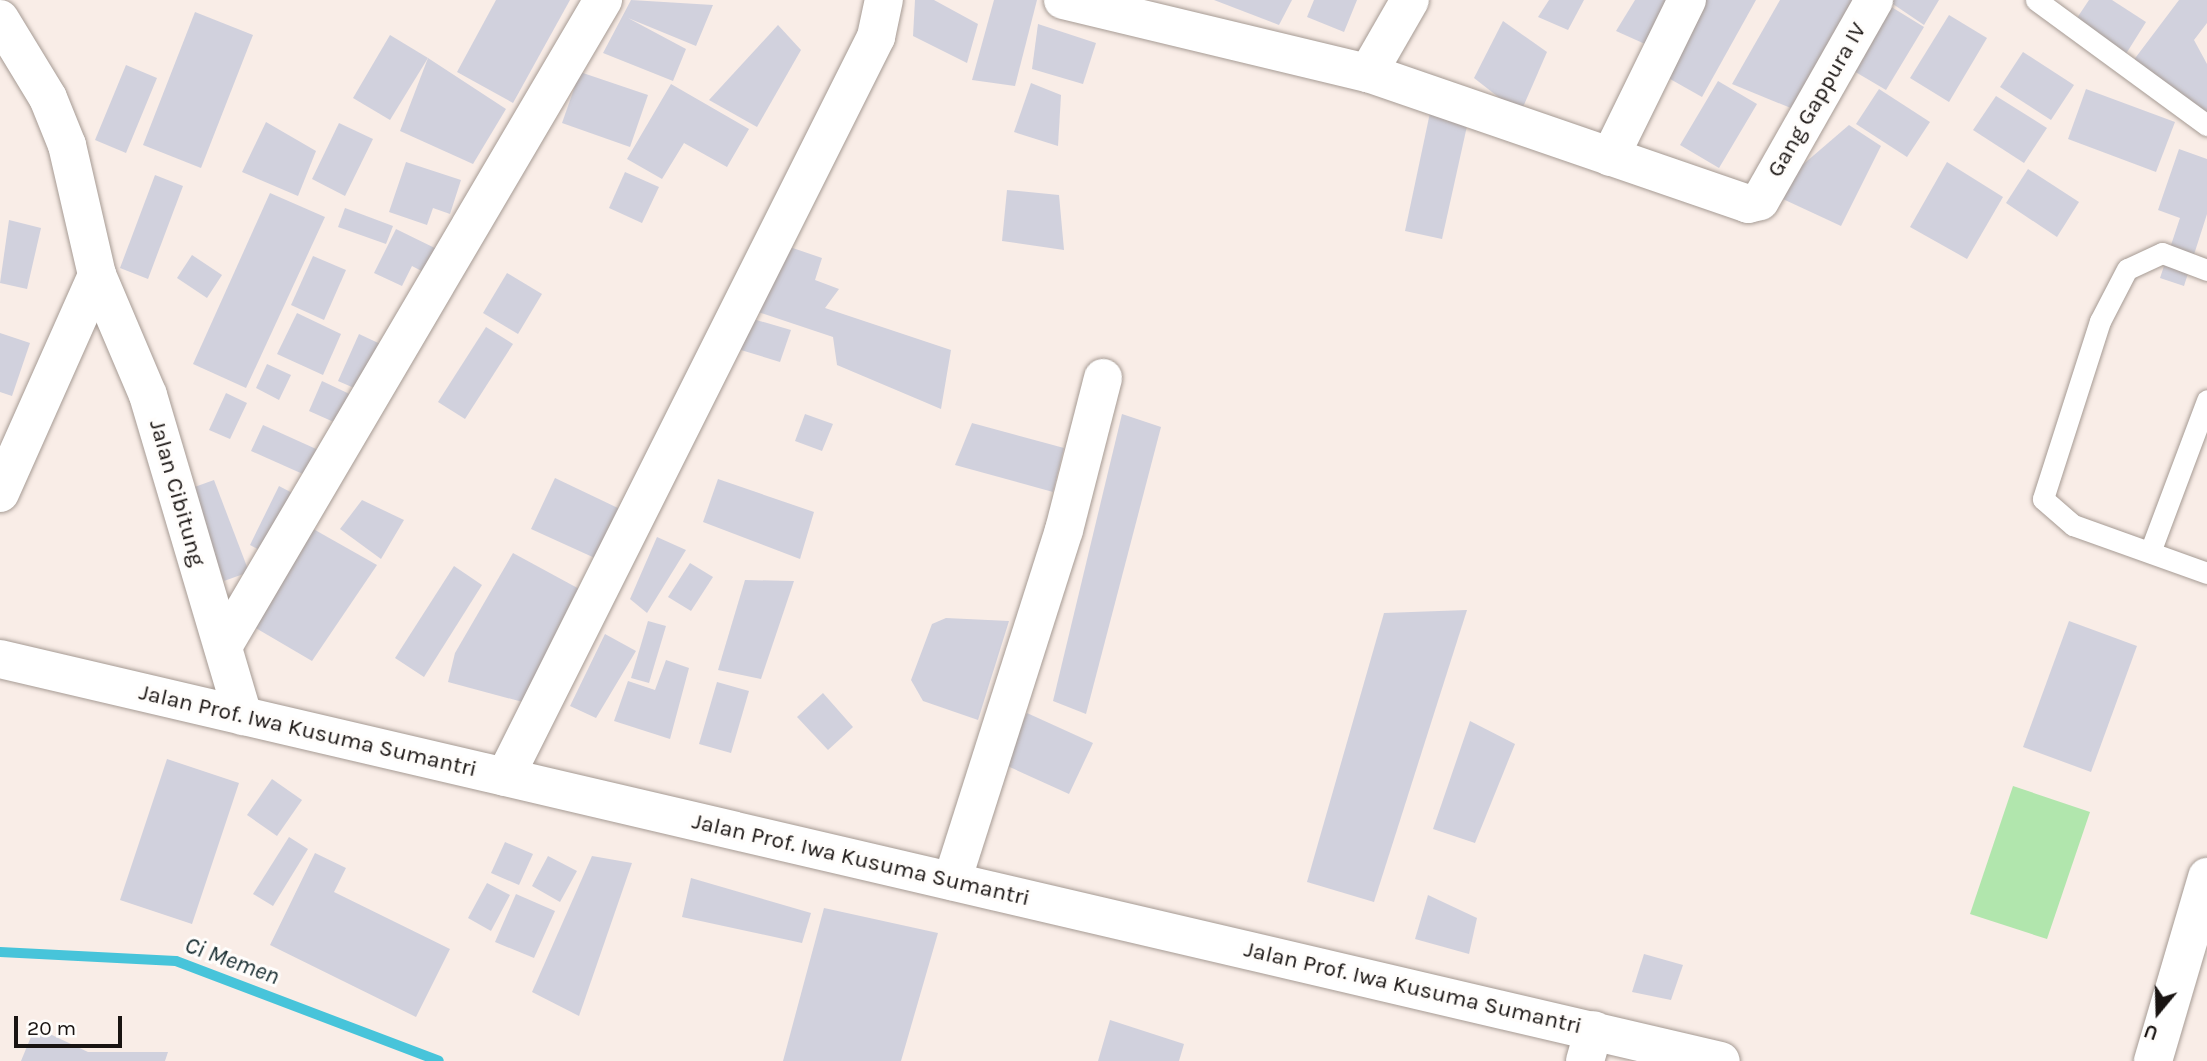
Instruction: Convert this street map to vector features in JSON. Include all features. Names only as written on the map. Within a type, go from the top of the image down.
[{"type":"street","points":[[225,642],[603,0]]},
{"type":"street","points":[[505,777],[876,37],[884,0]]},
{"type":"street","points":[[1063,0],[1097,13],[1368,73],[1609,157],[1687,0]]},
{"type":"street","points":[[1368,73],[1410,0]]},
{"type":"street","name":"Gang Gappura IV","points":[[1609,157],[1737,202],[1760,201],[1874,0]]},
{"type":"street","name":"Jalan Cibitung","points":[[0,19],[48,98],[67,145],[97,275],[148,395],[225,642],[243,716]]},
{"type":"street","points":[[0,493],[97,275]]},
{"type":"street","points":[[952,881],[1064,530],[1103,378]]},
{"type":"street","name":"Jalan Prof. Iwa Kusuma Sumantri","points":[[0,660],[952,881],[1589,1045],[1721,1061]]},
{"type":"street","points":[[2153,1061],[2207,877]]},
{"type":"lane","points":[[2036,0],[2207,125]]},
{"type":"lane","points":[[2207,270],[2162,253],[2127,269],[2100,320],[2043,484],[2048,509],[2073,526],[2207,573]]},
{"type":"lane","points":[[2150,552],[2207,400]]},
{"type":"green space","points":[[2013,786],[2090,812],[2047,939],[1970,914]]},
{"type":"building","points":[[496,0],[570,0],[513,103],[457,72]]},
{"type":"building","points":[[631,0],[713,5],[696,46],[628,18],[686,49],[673,81],[603,53]]},
{"type":"building","points":[[915,0],[934,0],[978,24],[967,63],[913,36]]},
{"type":"building","points":[[994,0],[1037,0],[1015,86],[972,80]]},
{"type":"building","points":[[1214,0],[1292,0],[1279,25]]},
{"type":"building","points":[[1314,0],[1357,0],[1344,32],[1307,17]]},
{"type":"building","points":[[1549,0],[1584,0],[1568,30],[1538,17]]},
{"type":"building","points":[[1635,0],[1670,0],[1645,44],[1616,31]]},
{"type":"building","points":[[1703,0],[1756,0],[1702,97],[1663,75]]},
{"type":"building","points":[[1780,0],[1868,0],[1798,111],[1732,84]]},
{"type":"building","points":[[1887,0],[1939,0],[1924,25]]},
{"type":"building","points":[[2089,0],[2112,0],[2146,22],[2124,57],[2073,24]]},
{"type":"building","points":[[2179,0],[2207,0],[2207,23],[2194,40],[2207,64],[2207,122],[2130,65]]},
{"type":"building","points":[[1885,3],[1924,27],[1886,90],[1847,67]]},
{"type":"building","points":[[195,12],[253,35],[201,168],[143,145]]},
{"type":"building","points":[[1949,15],[1987,38],[1949,102],[1910,78]]},
{"type":"building","points":[[1503,21],[1547,52],[1520,114],[1474,78]]},
{"type":"building","points":[[1038,24],[1096,43],[1083,84],[1032,69]]},
{"type":"building","points":[[778,25],[801,50],[757,127],[709,100]]},
{"type":"building","points":[[390,35],[428,58],[390,120],[353,98]]},
{"type":"building","points":[[2023,52],[2074,85],[2051,120],[2000,87]]},
{"type":"building","points":[[428,58],[506,109],[473,164],[400,131]]},
{"type":"building","points":[[126,65],[157,78],[126,153],[95,140]]},
{"type":"building","points":[[580,72],[648,95],[630,147],[562,123]]},
{"type":"building","points":[[1718,81],[1757,104],[1719,168],[1680,145]]},
{"type":"building","points":[[1031,83],[1061,95],[1058,146],[1014,132]]},
{"type":"building","points":[[671,84],[749,129],[727,167],[684,143],[662,179],[627,159]]},
{"type":"building","points":[[1879,89],[1930,122],[1907,157],[1856,124]]},
{"type":"building","points":[[2086,89],[2175,122],[2156,172],[2068,139]]},
{"type":"building","points":[[1996,96],[2047,128],[2024,163],[1973,130]]},
{"type":"building","points":[[1431,108],[1469,117],[1442,239],[1405,231]]},
{"type":"building","points":[[266,122],[316,151],[298,196],[242,172]]},
{"type":"building","points":[[339,123],[373,139],[345,196],[312,179]]},
{"type":"building","points":[[1849,125],[1881,146],[1841,226],[1770,193]]},
{"type":"building","points":[[2179,149],[2207,159],[2207,214],[2184,286],[2160,278],[2180,218],[2158,210]]},
{"type":"building","points":[[406,162],[461,180],[450,214],[433,208],[427,225],[389,212]]},
{"type":"building","points":[[1947,162],[2003,197],[1967,259],[1910,227]]},
{"type":"building","points":[[2028,169],[2079,202],[2057,237],[2006,203]]},
{"type":"building","points":[[625,172],[659,187],[642,223],[609,208]]},
{"type":"building","points":[[155,175],[183,186],[148,279],[120,268]]},
{"type":"building","points":[[1007,190],[1059,195],[1064,250],[1002,241]]},
{"type":"building","points":[[270,193],[325,217],[246,388],[193,364]]},
{"type":"building","points":[[345,208],[393,226],[386,244],[338,227]]},
{"type":"building","points":[[9,220],[41,228],[27,289],[0,283]]},
{"type":"building","points":[[396,229],[447,254],[435,278],[412,266],[402,286],[374,273]]},
{"type":"building","points":[[781,244],[822,258],[815,280],[839,289],[825,308],[951,350],[941,409],[837,365],[833,337],[758,312]]},
{"type":"building","points":[[192,255],[222,275],[207,298],[177,278]]},
{"type":"building","points":[[313,256],[346,270],[324,320],[291,305]]},
{"type":"building","points":[[507,273],[542,294],[518,334],[483,313]]},
{"type":"building","points":[[297,313],[341,334],[323,375],[277,354]]},
{"type":"building","points":[[746,317],[791,330],[780,362],[731,347]]},
{"type":"building","points":[[486,327],[513,344],[465,419],[438,402]]},
{"type":"building","points":[[0,333],[30,343],[12,396],[0,392]]},
{"type":"building","points":[[359,334],[389,348],[368,394],[338,381]]},
{"type":"building","points":[[267,364],[291,375],[279,400],[256,388]]},
{"type":"building","points":[[322,381],[358,398],[345,427],[309,411]]},
{"type":"building","points":[[226,393],[247,403],[230,439],[209,430]]},
{"type":"building","points":[[805,414],[833,424],[822,451],[795,441]]},
{"type":"building","points":[[1122,414],[1161,427],[1086,714],[1053,701]]},
{"type":"building","points":[[972,423],[1064,448],[1053,492],[955,465]]},
{"type":"building","points":[[263,425],[325,453],[314,479],[251,451]]},
{"type":"building","points":[[555,478],[620,509],[597,559],[531,529]]},
{"type":"building","points":[[718,479],[814,512],[800,559],[703,522]]},
{"type":"building","points":[[214,480],[249,572],[224,581],[189,489]]},
{"type":"building","points":[[279,486],[298,496],[269,555],[250,545]]},
{"type":"building","points":[[362,500],[404,520],[381,559],[340,529]]},
{"type":"building","points":[[308,526],[377,565],[312,661],[244,621]]},
{"type":"building","points":[[657,537],[686,550],[647,613],[630,599]]},
{"type":"building","points":[[513,553],[583,591],[530,704],[448,682],[455,653]]},
{"type":"building","points":[[690,563],[713,577],[691,611],[668,597]]},
{"type":"building","points":[[454,566],[482,585],[424,677],[395,658]]},
{"type":"building","points":[[745,580],[794,581],[761,679],[718,670]]},
{"type":"building","points":[[1467,610],[1374,902],[1307,882],[1384,613]]},
{"type":"building","points":[[946,618],[1009,621],[978,720],[923,701],[911,680],[932,624]]},
{"type":"building","points":[[648,621],[666,626],[649,683],[631,678]]},
{"type":"building","points":[[2069,621],[2137,646],[2091,772],[2023,747]]},
{"type":"building","points":[[605,634],[636,651],[596,718],[570,706]]},
{"type":"building","points":[[666,660],[689,668],[670,739],[614,721],[628,681],[655,690]]},
{"type":"building","points":[[717,682],[749,691],[731,753],[699,744]]},
{"type":"building","points":[[823,693],[853,727],[828,750],[797,717]]},
{"type":"building","points":[[1027,713],[1093,743],[1069,794],[1003,764]]},
{"type":"building","points":[[1470,721],[1515,744],[1475,843],[1433,829]]},
{"type":"building","points":[[167,759],[239,783],[192,924],[120,900]]},
{"type":"building","points":[[272,779],[302,800],[277,836],[247,815]]},
{"type":"building","points":[[289,837],[308,849],[273,906],[253,894]]},
{"type":"building","points":[[505,842],[533,854],[519,885],[491,873]]},
{"type":"building","points":[[315,853],[346,868],[334,892],[450,949],[416,1017],[270,945]]},
{"type":"building","points":[[548,856],[577,871],[560,902],[532,886]]},
{"type":"building","points":[[592,856],[632,863],[579,1016],[532,992]]},
{"type":"building","points":[[691,878],[811,913],[802,943],[682,917]]},
{"type":"building","points":[[487,883],[510,895],[491,931],[468,918]]},
{"type":"building","points":[[516,894],[555,911],[534,958],[495,942]]},
{"type":"building","points":[[1428,895],[1477,918],[1469,954],[1415,939]]},
{"type":"building","points":[[824,908],[938,933],[901,1061],[783,1061]]},
{"type":"building","points":[[1644,954],[1683,965],[1671,1000],[1632,992]]},
{"type":"building","points":[[1110,1020],[1184,1044],[1179,1061],[1098,1061]]},
{"type":"building","points":[[35,1027],[88,1052],[168,1052],[165,1061],[21,1061]]},
{"type":"waterway","name":"Ci Memen","points":[[0,952],[176,961],[439,1061]]}]
